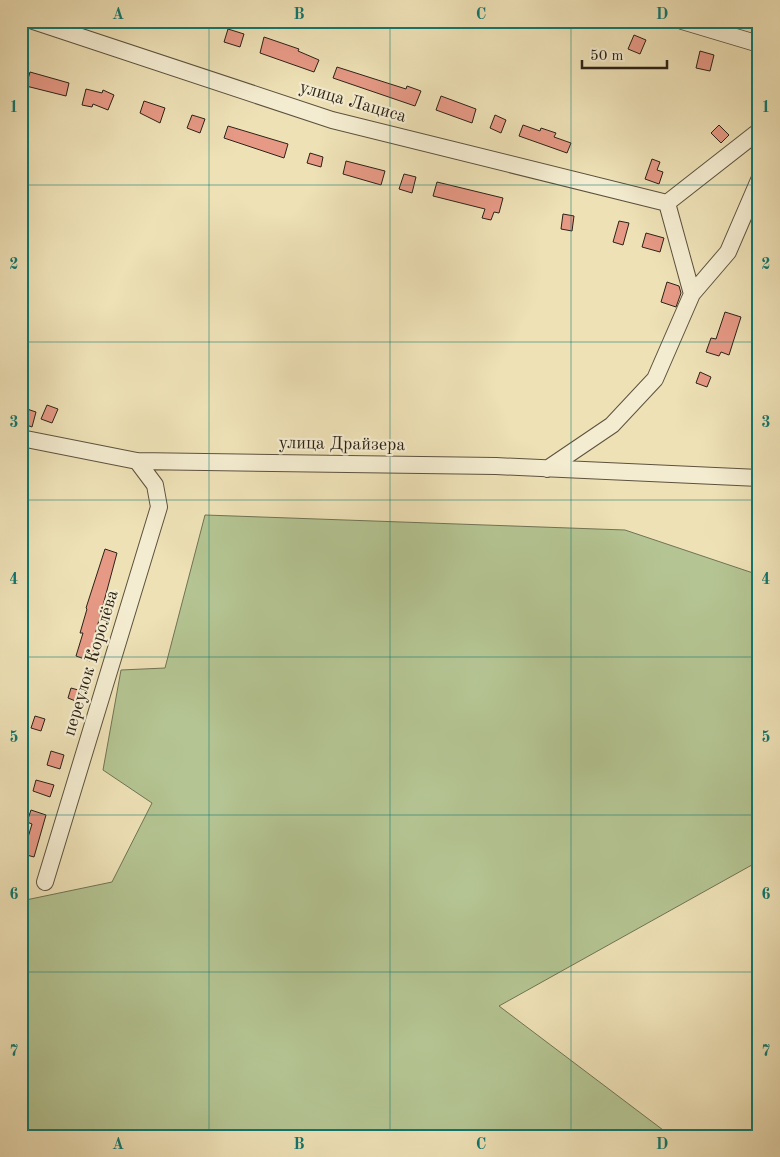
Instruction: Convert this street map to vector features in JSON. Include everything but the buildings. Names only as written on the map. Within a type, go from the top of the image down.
[{"type":"street","name":"улица Лациса","points":[[33,21],[332,120],[667,204]]},
{"type":"street","points":[[682,21],[759,44]]},
{"type":"street","points":[[692,294],[667,204],[759,131]]},
{"type":"street","points":[[547,469],[612,424],[655,379],[692,294],[728,252],[759,180]]},
{"type":"street","name":"улица Драйзера","points":[[21,438],[137,461],[547,469],[759,478]]},
{"type":"street","name":"переулок Королёва","points":[[45,882],[159,507],[155,485],[137,461]]},
{"type":"green space","points":[[205,515],[625,530],[759,575],[759,861],[499,1006],[671,1136],[21,1136],[21,901],[112,882],[152,803],[103,770],[121,670],[165,668]]}]
